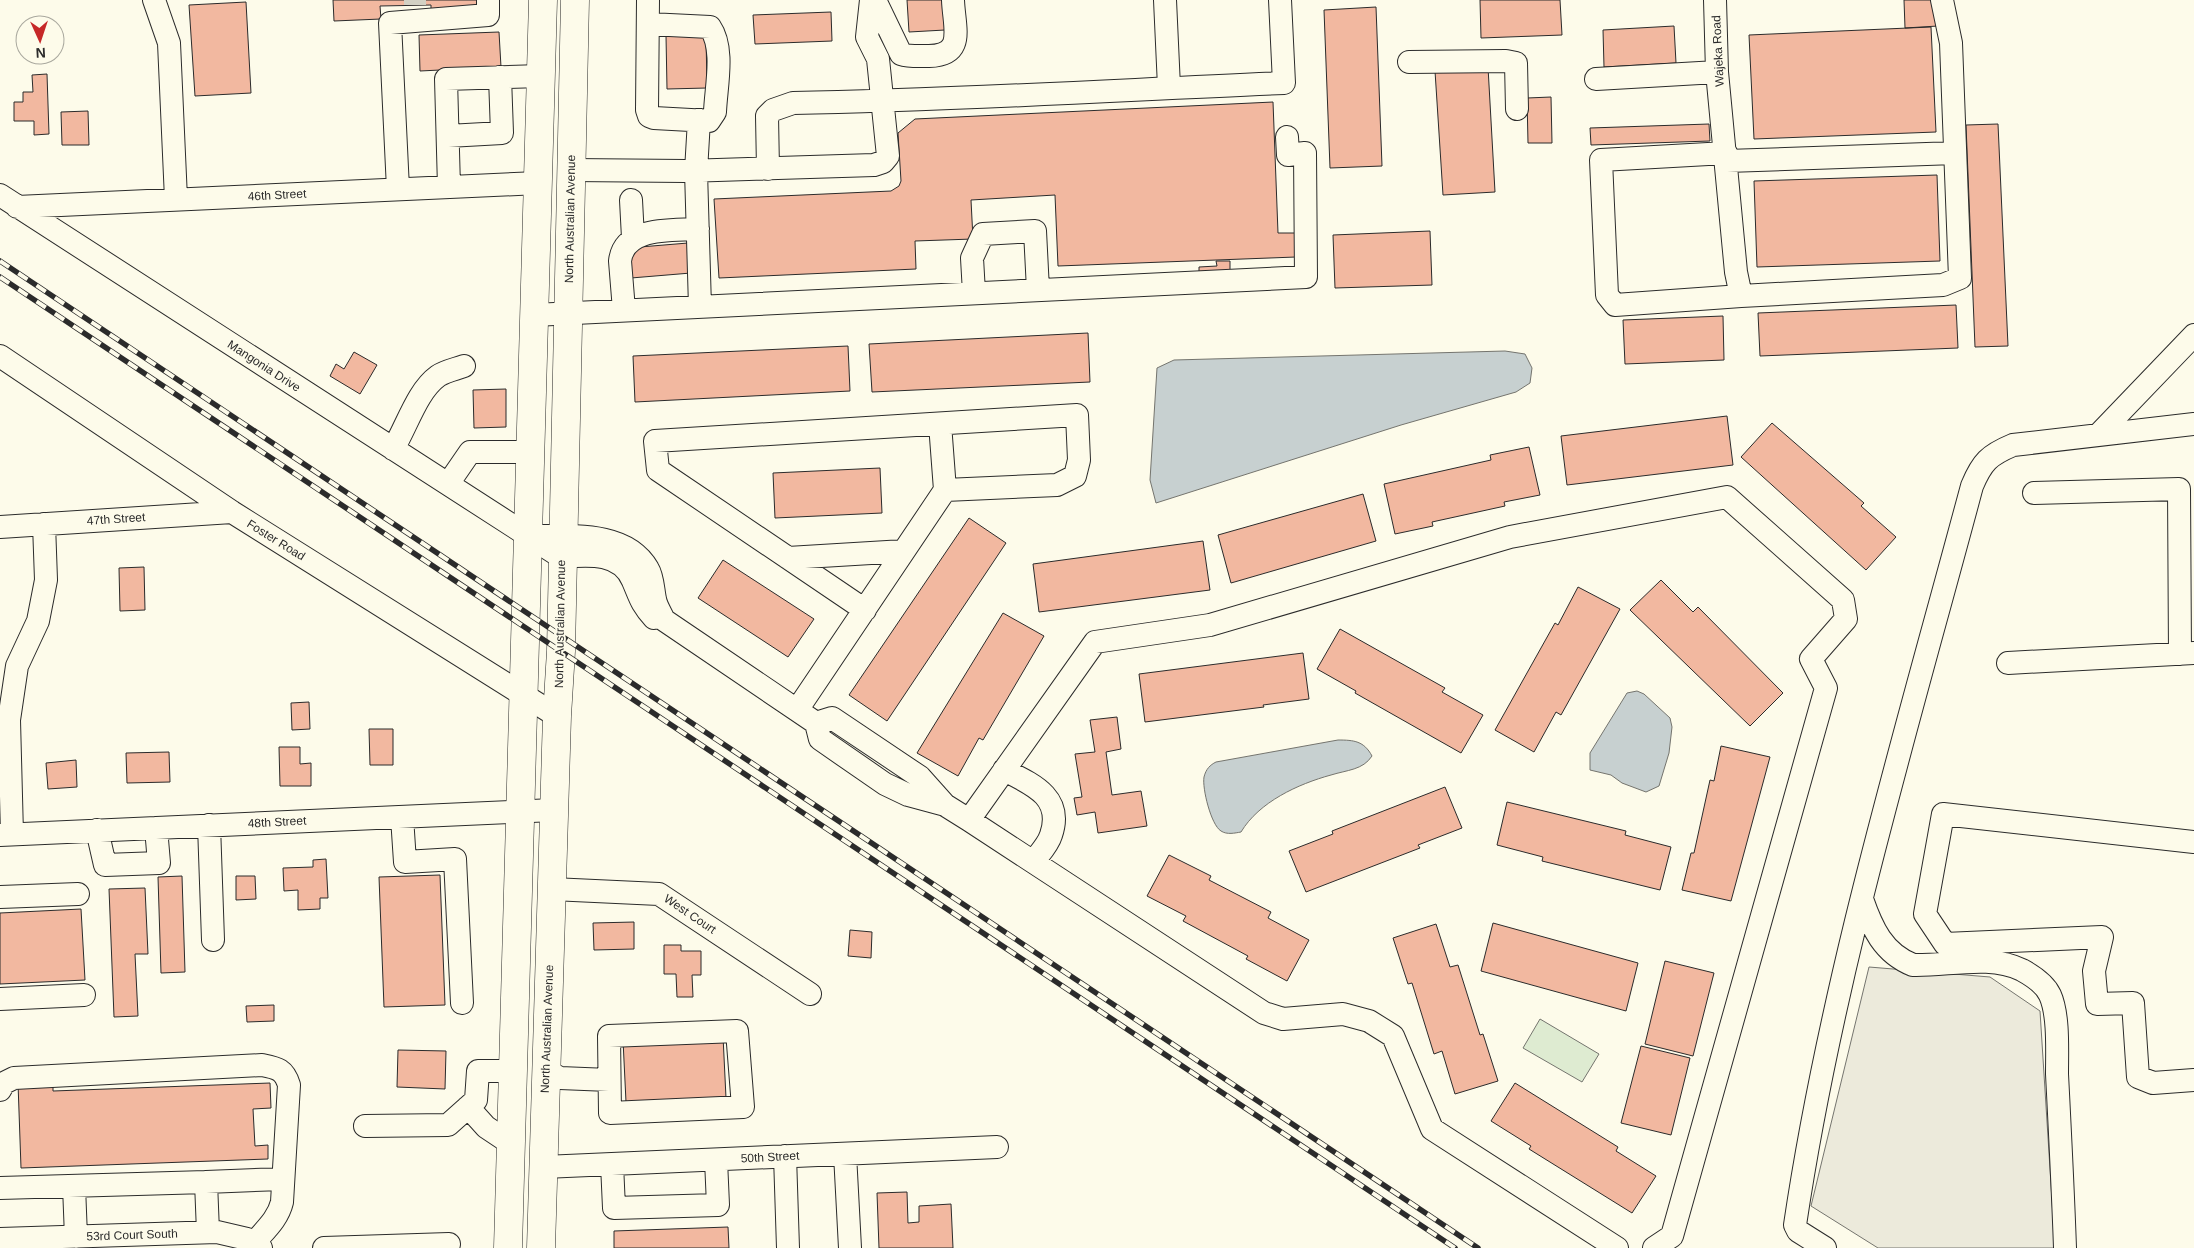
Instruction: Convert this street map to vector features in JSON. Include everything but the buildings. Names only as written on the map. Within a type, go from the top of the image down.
[{"type":"main road","points":[[508,1248],[543,0]]},
{"type":"main road","name":"North Australian Avenue","points":[[542,1248],[545,1070],[557,716],[561,651],[561,547],[575,0]]},
{"type":"main road","points":[[512,1071],[545,1070]]},
{"type":"street","points":[[154,0],[169,43],[176,199]]},
{"type":"street","points":[[398,189],[390,23],[416,13],[488,14],[488,0]]},
{"type":"street","points":[[648,0],[647,110],[649,116],[654,118],[709,121],[715,112],[718,46],[716,35],[710,27],[649,24]]},
{"type":"street","points":[[571,170],[696,171],[874,165],[882,162],[888,156],[884,101],[878,59],[867,37],[871,0]]},
{"type":"street","points":[[875,0],[901,54],[909,56],[942,55],[949,52],[954,45],[953,0]]},
{"type":"street","points":[[1165,0],[1169,88]]},
{"type":"street","points":[[768,169],[766,116],[774,110],[793,103],[884,101],[1284,83],[1280,0]]},
{"type":"street","name":"Wajeka Road","points":[[1715,0],[1718,72],[1736,272],[1741,296]]},
{"type":"street","points":[[1942,0],[1951,43],[1960,278],[1943,285],[1615,305],[1607,295],[1601,160],[1955,153]]},
{"type":"street","points":[[1409,62],[1506,61],[1516,63],[1517,109]]},
{"type":"street","points":[[1596,79],[1718,72]]},
{"type":"street","points":[[449,187],[446,79],[541,76]]},
{"type":"street","points":[[448,136],[502,132],[500,77]]},
{"type":"street","points":[[699,120],[696,171],[700,307]]},
{"type":"street","points":[[534,315],[1306,277],[1305,153],[1288,155],[1287,137]]},
{"type":"street","name":"46th Street","points":[[8,201],[176,199],[538,183]]},
{"type":"street","points":[[631,200],[633,238]]},
{"type":"street","name":"Mangonia Drive","points":[[8,201],[528,536]]},
{"type":"street","points":[[624,310],[621,254],[633,238],[644,234],[698,229]]},
{"type":"street","points":[[974,293],[972,258],[983,234],[1034,230],[1038,290]]},
{"type":"street","points":[[2100,433],[2194,336]]},
{"type":"street","name":"Foster Road","points":[[0,356],[232,512],[557,716]]},
{"type":"street","points":[[393,449],[407,426],[421,392],[439,375],[464,366]]},
{"type":"street","points":[[865,610],[658,470],[655,440],[1077,416],[1079,460],[1076,476],[1057,485],[945,490]]},
{"type":"street","points":[[797,710],[945,490],[940,424]]},
{"type":"street","points":[[1825,1248],[1798,1230],[1795,1225],[1810,1138],[1862,899],[1972,486],[1981,466],[1995,453],[2013,445],[2100,433],[2132,432],[2194,424]]},
{"type":"street","points":[[448,484],[470,452],[530,452]]},
{"type":"street","points":[[2008,663],[2187,653],[2179,490],[2034,494]]},
{"type":"street","points":[[969,820],[1095,642],[1210,625],[1510,537],[1727,497],[1843,600],[1846,620],[1811,660],[1826,688],[1672,1236],[1654,1248]]},
{"type":"street","name":"47th Street","points":[[0,527],[232,512]]},
{"type":"street","points":[[6,834],[10,766],[9,720],[17,666],[38,621],[46,580],[44,524]]},
{"type":"street","points":[[528,536],[561,547],[616,560],[633,578],[641,605],[655,620],[664,620],[816,723],[820,739],[885,784],[908,795],[945,805]]},
{"type":"street","points":[[788,558],[904,551]]},
{"type":"street","points":[[816,723],[832,718],[920,777],[945,805],[1264,1013],[1284,1019],[1343,1014],[1369,1021],[1393,1036],[1432,1129],[1617,1248]]},
{"type":"street","points":[[885,784],[899,763]]},
{"type":"street","points":[[1004,770],[1031,783],[1047,796],[1054,816],[1050,837],[1033,862]]},
{"type":"street","name":"48th Street","points":[[6,834],[554,810]]},
{"type":"street","points":[[2194,842],[1943,814],[1925,914],[1945,944],[2102,937],[2094,971],[2097,1004],[2133,1003],[2138,1077],[2153,1084],[2194,1080]]},
{"type":"street","points":[[402,817],[405,862],[455,859],[462,1003]]},
{"type":"street","points":[[209,825],[213,940]]},
{"type":"street","points":[[97,830],[104,865],[159,863],[156,828]]},
{"type":"street","name":"West Court","points":[[552,889],[659,894],[810,994]]},
{"type":"street","points":[[0,897],[78,894]]},
{"type":"street","points":[[1862,899],[1878,938],[1902,960],[1919,965],[2007,964],[2045,986],[2050,994],[2054,1005],[2065,1248]]},
{"type":"street","points":[[0,999],[84,995]]},
{"type":"street","points":[[737,1031],[743,1107],[610,1113],[609,1074],[609,1036],[737,1031]]},
{"type":"street","points":[[0,1090],[4,1083],[14,1078],[262,1066],[280,1069],[286,1075],[289,1085],[279,1212],[258,1246]]},
{"type":"street","points":[[545,1070],[560,1068],[609,1074]]},
{"type":"street","points":[[365,1126],[448,1124],[476,1100],[478,1071],[512,1071]]},
{"type":"street","points":[[468,1107],[486,1127],[510,1143]]},
{"type":"street","name":"50th Street","points":[[544,1168],[997,1147]]},
{"type":"street","points":[[845,1154],[850,1248]]},
{"type":"street","points":[[785,1156],[788,1248]]},
{"type":"street","points":[[612,1164],[614,1208],[718,1205],[716,1160]]},
{"type":"street","points":[[0,1188],[282,1179]]},
{"type":"street","points":[[197,1238],[206,1182]]},
{"type":"street","points":[[74,1186],[85,1240]]},
{"type":"street","name":"53rd Court South","points":[[0,1239],[197,1238],[232,1234],[258,1246]]},
{"type":"street","points":[[327,1248],[448,1244],[448,1248]]},
{"type":"green space","points":[[1540,1019],[1599,1054],[1582,1082],[1523,1048]]},
{"type":"shaded area","points":[[1505,351],[1525,354],[1532,368],[1530,383],[1516,392],[1401,425],[1156,503],[1150,480],[1157,368],[1174,360]]},
{"type":"shaded area","points":[[1637,691],[1644,694],[1670,718],[1672,727],[1669,753],[1659,786],[1646,792],[1622,783],[1611,775],[1590,770],[1590,753],[1627,693]]},
{"type":"shaded area","points":[[1338,740],[1358,742],[1366,747],[1372,756],[1359,767],[1306,783],[1280,796],[1258,812],[1241,832],[1226,833],[1217,827],[1208,806],[1204,782],[1206,772],[1212,764]]},
{"type":"shaded area","points":[[1869,967],[1990,977],[2040,1011],[2055,1248],[1878,1248],[1811,1206]]},
{"type":"tunnel","points":[[415,0],[415,5]]},
{"type":"railway","points":[[0,261],[1478,1248]]},
{"type":"railway","points":[[0,277],[1455,1248]]}]
